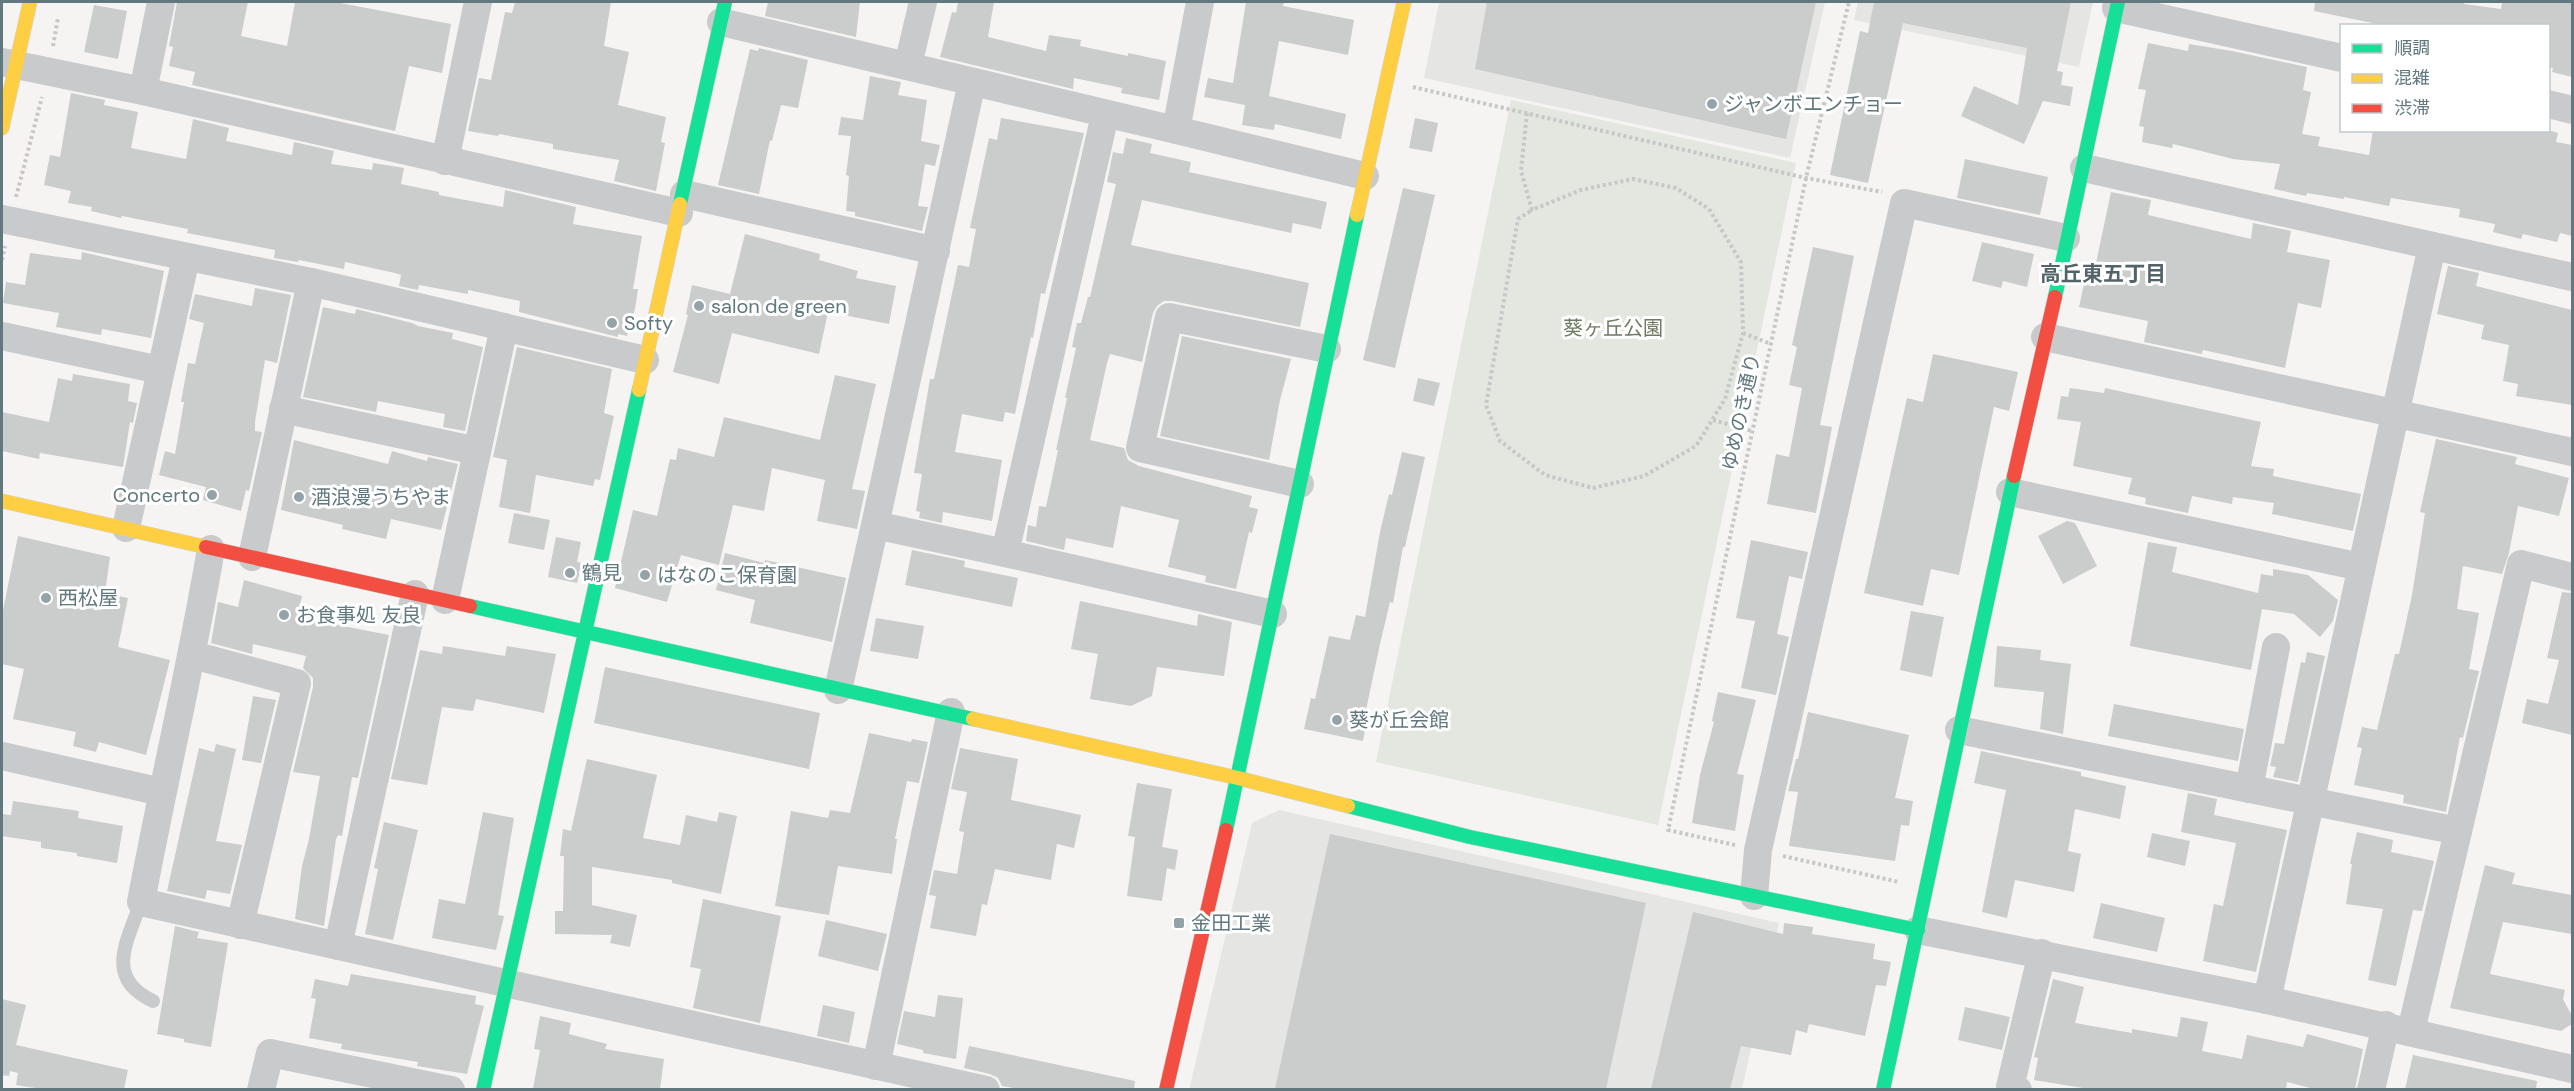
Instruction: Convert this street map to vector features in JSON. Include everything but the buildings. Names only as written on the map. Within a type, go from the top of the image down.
[{"type":"street","points":[[2,128],[9,63],[30,2]]},
{"type":"street","points":[[143,91],[161,2]]},
{"type":"street","points":[[446,161],[478,2]]},
{"type":"street","points":[[908,65],[923,2]]},
{"type":"street","points":[[1176,130],[1200,2]]},
{"type":"street","points":[[1166,1089],[1238,778],[1327,349],[1404,2]]},
{"type":"street","points":[[1883,1089],[2010,492],[2066,238],[2084,168],[2117,5],[2340,58]]},
{"type":"street","points":[[483,1089],[723,12],[972,82],[1365,176]]},
{"type":"street","points":[[9,63],[143,91],[446,161],[936,251]]},
{"type":"street","points":[[838,690],[972,82]]},
{"type":"street","points":[[2550,104],[2572,110]]},
{"type":"street","points":[[1005,553],[1105,115]]},
{"type":"street","points":[[2084,168],[2572,277]]},
{"type":"street","points":[[1754,896],[1758,850],[1904,203],[2066,238]]},
{"type":"street","points":[[2,219],[311,282],[645,360]]},
{"type":"street","points":[[2267,1000],[2432,246]]},
{"type":"street","points":[[126,528],[186,258]]},
{"type":"street","points":[[252,557],[311,282]]},
{"type":"street","points":[[1300,484],[1140,448],[1169,317],[1327,349]]},
{"type":"street","points":[[445,600],[504,327]]},
{"type":"street","points":[[2,336],[160,370]]},
{"type":"street","points":[[2045,337],[2572,452]]},
{"type":"street","points":[[283,409],[477,452]]},
{"type":"street","points":[[2010,492],[2361,567]]},
{"type":"street","points":[[2,501],[838,690],[951,712],[1238,778],[1470,837],[2267,1000],[2572,1069]]},
{"type":"street","points":[[874,525],[1273,614]]},
{"type":"street","points":[[211,549],[193,655],[162,792],[141,902],[986,1089]]},
{"type":"street","points":[[2371,1089],[2398,1028],[2458,831],[2521,564],[2572,577]]},
{"type":"street","points":[[338,945],[415,594]]},
{"type":"street","points":[[2249,789],[2276,647]]},
{"type":"street","points":[[193,655],[297,683],[240,925]]},
{"type":"street","points":[[876,1066],[951,712]]},
{"type":"street","points":[[1959,730],[2458,831]]},
{"type":"street","points":[[2,756],[162,792]]},
{"type":"street","points":[[2018,1089],[2010,1088],[2042,953]]},
{"type":"street","points":[[261,1089],[270,1053],[451,1089]]},
{"type":"lane","points":[[141,902],[126,943],[122,965],[127,984],[139,994],[153,1001]]},
{"type":"path","name":"ゆめのき通り","points":[[1668,831],[1806,178],[1850,2]]},
{"type":"path","points":[[1413,87],[1806,178],[1890,194],[1904,203]]},
{"type":"path","points":[[1527,113],[1521,171],[1532,210]]},
{"type":"path","points":[[1633,179],[1676,188],[1709,209],[1741,262],[1743,333],[1725,399],[1696,446],[1644,476],[1593,488],[1545,475],[1500,441],[1486,405],[1518,219],[1532,210],[1581,190],[1633,179]]},
{"type":"path","points":[[1743,333],[1771,344]]},
{"type":"path","points":[[1712,420],[1752,431]]},
{"type":"shaded area","name":"ジャンボエンチョー","points":[[1439,2],[1825,2],[1790,158],[1424,78]]},
{"type":"shaded area","points":[[1858,2],[2093,2],[2079,67],[1854,20]]},
{"type":"shaded area","name":"金田工業","points":[[1279,810],[1779,923],[1742,1089],[1189,1090],[1252,823]]},
{"type":"green space","name":"葵ヶ丘公園","points":[[1511,100],[1796,163],[1658,825],[1376,762]]},
{"type":"traffic: fast","points":[[680,204],[725,2]]},
{"type":"traffic: fast","points":[[2055,297],[2118,2]]},
{"type":"traffic: fast","points":[[1226,830],[1357,215]]},
{"type":"traffic: fast","points":[[483,1090],[639,390]]},
{"type":"traffic: fast","points":[[1883,1090],[2014,476]]},
{"type":"traffic: fast","points":[[470,606],[973,719]]},
{"type":"traffic: fast","points":[[1348,806],[1470,837],[1918,930]]},
{"type":"traffic: slow","points":[[2,128],[30,2]]},
{"type":"traffic: slow","points":[[1357,215],[1404,2]]},
{"type":"traffic: slow","points":[[639,390],[680,204]]},
{"type":"traffic: slow","points":[[2,501],[206,547]]},
{"type":"traffic: slow","points":[[973,719],[1238,778],[1348,806]]},
{"type":"traffic: jam","points":[[2014,476],[2055,297]]},
{"type":"traffic: jam","points":[[206,547],[470,606]]},
{"type":"traffic: jam","points":[[1166,1090],[1226,830]]},
{"type":"place","name":"ジャンボエンチョー","points":[[1712,104]]},
{"type":"place","name":"salon de green","points":[[699,306]]},
{"type":"place","name":"Softy","points":[[612,323]]},
{"type":"place","name":"Concerto","points":[[212,495]]},
{"type":"place","name":"酒浪漫うちやま","points":[[299,497]]},
{"type":"place","name":"鶴見","points":[[570,573]]},
{"type":"place","name":"はなのこ保育園","points":[[645,575]]},
{"type":"place","name":"西松屋","points":[[46,598]]},
{"type":"place","name":"お食事処 友良","points":[[284,615]]},
{"type":"place","name":"葵が丘会館","points":[[1337,720]]},
{"type":"place","name":"金田工業","points":[[1179,923]]},
{"type":"district","name":"高丘東五丁目","points":[[2103,274]]}]
